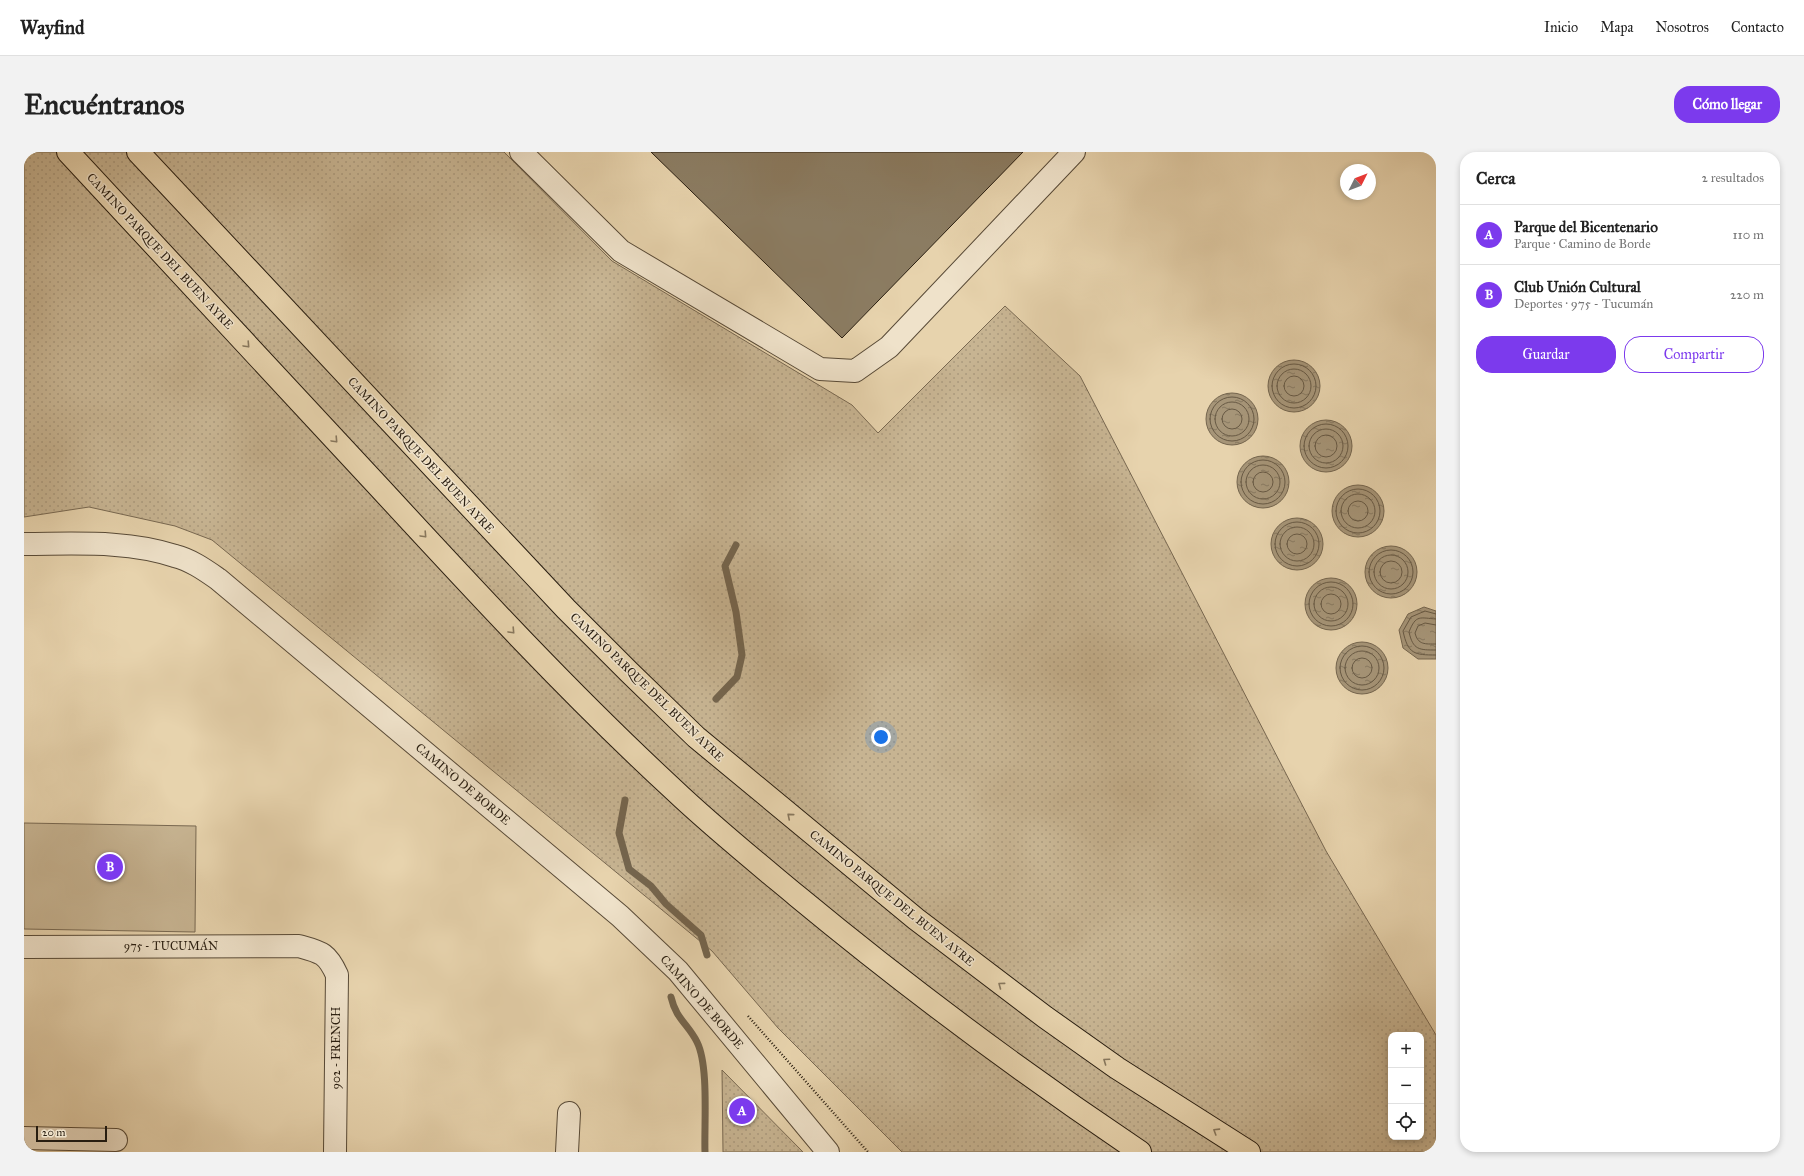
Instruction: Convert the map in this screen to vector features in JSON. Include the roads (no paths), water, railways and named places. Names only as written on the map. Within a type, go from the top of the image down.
[{"type":"highway","name":"CAMINO PARQUE DEL BUEN AYRE","points":[[68,152],[520,639],[626,746],[738,847],[890,972],[1065,1102],[1140,1152]]},
{"type":"highway","name":"CAMINO PARQUE DEL BUEN AYRE","points":[[138,152],[566,609],[628,672],[696,737],[860,874],[1038,1013],[1117,1068],[1248,1152]]},
{"type":"street","points":[[521,152],[621,251],[820,369],[855,371],[889,347],[1074,152]]},
{"type":"street","name":"CAMINO DE BORDE","points":[[24,544],[125,545],[148,548],[177,556],[200,567],[218,579],[647,940],[678,971],[828,1152]]},
{"type":"street","name":"975 - TUCUMÁN","points":[[24,947],[299,946],[318,951]]},
{"type":"street","name":"902 - FRENCH","points":[[318,951],[330,960],[336,975],[335,1152]]},
{"type":"street","points":[[567,1152],[568,1113]]},
{"type":"street","points":[[24,1138],[116,1140]]},
{"type":"water","points":[[1294,360],[1304,362],[1312,368],[1318,376],[1320,386],[1318,396],[1312,404],[1304,410],[1294,412],[1284,410],[1276,404],[1270,396],[1268,386],[1270,376],[1276,368],[1284,362]]},
{"type":"water","points":[[1232,393],[1242,395],[1250,401],[1256,409],[1258,419],[1256,429],[1250,437],[1242,443],[1232,445],[1222,443],[1214,437],[1208,429],[1206,419],[1208,409],[1214,401],[1222,395]]},
{"type":"water","points":[[1326,420],[1336,422],[1344,428],[1350,436],[1352,446],[1350,456],[1344,464],[1336,470],[1326,472],[1316,470],[1308,464],[1302,456],[1300,446],[1302,436],[1308,428],[1316,422]]},
{"type":"water","points":[[1263,456],[1273,458],[1281,464],[1287,472],[1289,482],[1287,492],[1281,500],[1273,506],[1263,508],[1253,506],[1245,500],[1239,492],[1237,482],[1239,472],[1245,464],[1253,458]]},
{"type":"water","points":[[1358,485],[1368,487],[1376,493],[1382,501],[1384,511],[1382,521],[1376,529],[1368,535],[1358,537],[1348,535],[1340,529],[1334,521],[1332,511],[1334,501],[1340,493],[1348,487]]},
{"type":"water","points":[[1297,518],[1307,520],[1315,526],[1321,534],[1323,544],[1321,554],[1315,562],[1307,568],[1297,570],[1287,568],[1279,562],[1273,554],[1271,544],[1273,534],[1279,526],[1287,520]]},
{"type":"water","points":[[1391,546],[1401,548],[1409,554],[1415,562],[1417,572],[1415,582],[1409,590],[1401,596],[1391,598],[1381,596],[1373,590],[1367,582],[1365,572],[1367,562],[1373,554],[1381,548]]},
{"type":"water","points":[[1331,578],[1341,580],[1349,586],[1355,594],[1357,604],[1355,614],[1349,622],[1341,628],[1331,630],[1321,628],[1313,622],[1307,614],[1305,604],[1307,594],[1313,586],[1321,580]]},
{"type":"water","points":[[1424,607],[1436,611],[1436,659],[1418,659],[1403,648],[1399,630],[1408,614]]},
{"type":"water","points":[[1362,642],[1372,644],[1380,650],[1386,658],[1388,668],[1386,678],[1380,686],[1372,692],[1362,694],[1352,692],[1344,686],[1338,678],[1336,668],[1338,658],[1344,650],[1352,644]]},
{"type":"waterway","points":[[716,699],[737,677],[742,655],[736,612],[725,566],[736,545]]},
{"type":"waterway","points":[[625,800],[619,833],[629,869],[651,886],[666,904],[701,935],[707,955]]},
{"type":"waterway","points":[[671,997],[676,1011],[694,1036],[701,1052],[705,1080],[705,1152]]},
{"type":"place","name":"Club Unión Cultural","points":[[110,867]]},
{"type":"place","name":"Parque del Bicentenario","points":[[742,1111]]}]
